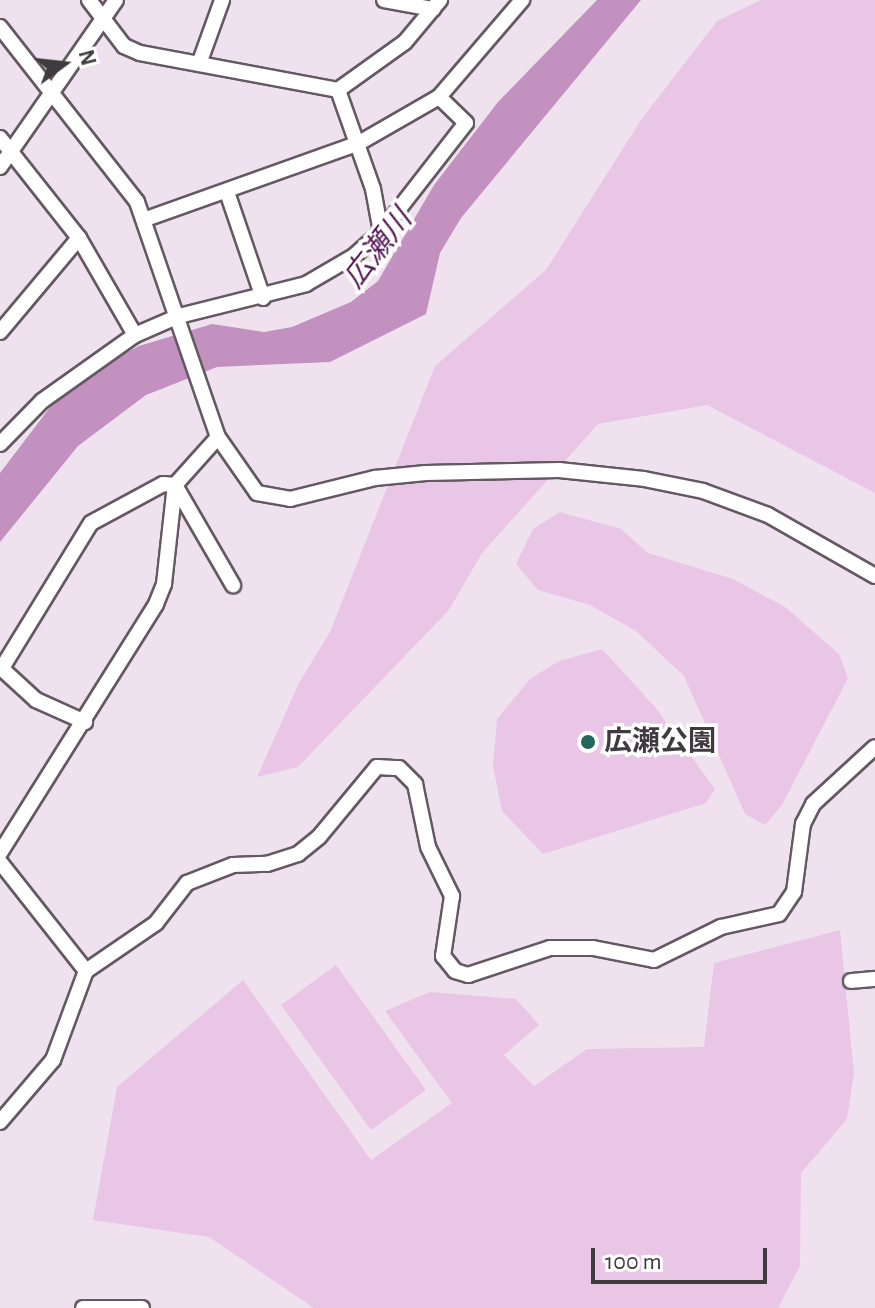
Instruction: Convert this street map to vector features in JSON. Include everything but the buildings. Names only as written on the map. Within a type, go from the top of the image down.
[{"type":"street","points":[[89,0],[124,46],[140,53],[338,90],[385,59],[436,4]]},
{"type":"street","points":[[0,167],[116,0]]},
{"type":"street","points":[[199,64],[222,0]]},
{"type":"street","points":[[384,0],[436,4]]},
{"type":"street","points":[[146,219],[359,143],[439,97],[522,0]]},
{"type":"street","points":[[0,27],[146,219],[218,437],[247,485],[266,497],[290,499],[375,478],[426,473],[559,470],[644,479],[703,491],[768,515],[875,576]]},
{"type":"street","points":[[338,90],[359,143],[381,232]]},
{"type":"street","points":[[0,444],[42,401],[135,335],[180,319],[263,298],[331,272],[381,232],[466,123],[439,97]]},
{"type":"street","points":[[0,138],[79,238],[135,335]]},
{"type":"street","points":[[227,192],[263,298]]},
{"type":"street","points":[[0,332],[79,238]]},
{"type":"street","points":[[0,853],[85,722],[164,584],[175,485],[218,437]]},
{"type":"street","points":[[85,722],[36,700],[1,668],[91,523],[163,484],[175,485]]},
{"type":"street","points":[[175,485],[233,585]]},
{"type":"street","points":[[0,1122],[53,1060],[86,971],[156,923],[187,883],[233,865],[267,864],[298,854],[319,837],[367,774],[391,765],[415,784],[428,847],[452,896],[442,948],[455,971],[477,973],[524,955],[566,947],[654,960],[721,927],[779,914],[794,892],[803,824],[813,804],[875,747]]},
{"type":"street","points":[[0,862],[86,971]]},
{"type":"street","points":[[851,981],[875,979]]},
{"type":"street","points":[[83,1308],[142,1308]]},
{"type":"shaded area","points":[[597,0],[641,0],[461,218],[440,253],[426,314],[330,362],[217,367],[146,395],[78,446],[0,542],[0,473],[51,406],[94,370],[139,346],[212,324],[264,332],[292,327],[351,302],[378,281],[434,185],[498,102]]},
{"type":"shaded area","points":[[761,0],[875,0],[875,493],[707,405],[598,424],[482,553],[449,610],[298,767],[257,777],[299,683],[330,632],[435,366],[546,270],[641,120],[717,21]]},
{"type":"shaded area","points":[[560,512],[621,529],[648,553],[733,579],[785,607],[839,654],[848,678],[782,805],[765,825],[745,814],[684,676],[636,631],[590,605],[538,590],[516,564],[533,529]]},
{"type":"shaded area","name":"広瀬公園","points":[[602,649],[655,707],[715,789],[706,803],[543,854],[502,811],[493,766],[497,719],[530,679],[559,661]]},
{"type":"shaded area","points":[[840,930],[854,1073],[847,1119],[801,1173],[800,1266],[778,1308],[314,1308],[209,1237],[93,1220],[117,1087],[243,980],[371,1160],[452,1103],[385,1011],[430,992],[516,999],[539,1025],[504,1055],[534,1086],[587,1049],[704,1047],[714,963]]},
{"type":"shaded area","points":[[336,965],[426,1090],[371,1130],[281,1005]]},
{"type":"place","name":"広瀬公園","points":[[588,742]]},
{"type":"water label","name":"広瀬川","points":[[378,249]]}]
